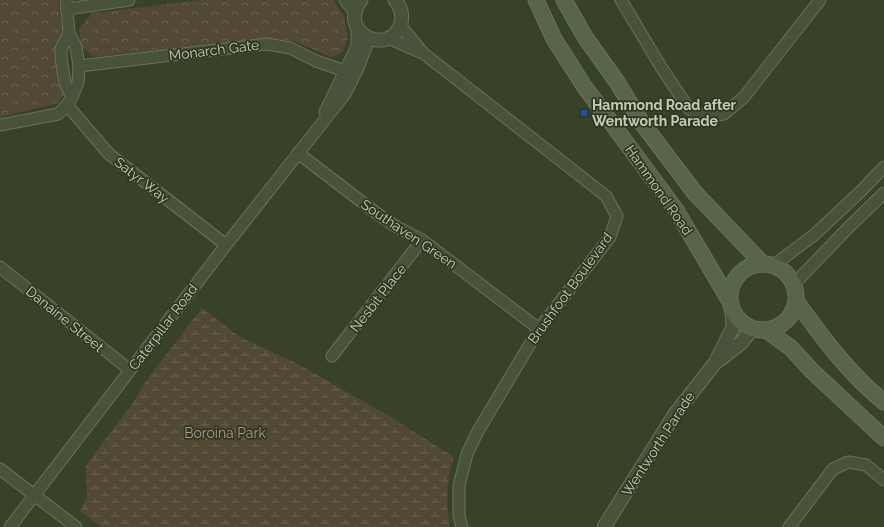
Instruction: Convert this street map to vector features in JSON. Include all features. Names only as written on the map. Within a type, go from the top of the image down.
[{"type":"main road","name":"Hammond Road","points":[[536,0],[554,39],[584,86],[676,210],[730,305],[743,322],[760,329],[791,348],[812,371],[884,438]]},
{"type":"main road","name":"Hammond Road","points":[[564,0],[585,37],[617,82],[642,123],[695,193],[768,264],[784,271],[794,284]]},
{"type":"main road","points":[[730,305],[731,285],[737,275],[746,268],[768,264]]},
{"type":"main road","points":[[760,329],[779,326],[789,318],[796,301],[794,284]]},
{"type":"main road","points":[[796,301],[828,344],[871,392],[884,402]]},
{"type":"street","points":[[0,125],[58,114],[70,101],[78,83],[79,66],[76,47],[69,33],[66,4],[129,0]]},
{"type":"street","points":[[346,0],[358,6],[355,22],[357,27],[364,36],[375,40],[388,38],[393,35],[400,25],[402,18],[400,2]]},
{"type":"street","points":[[623,0],[661,66],[690,109],[703,115],[712,116],[724,114],[744,97],[820,0]]},
{"type":"street","name":"Brushfoot Boulevard","points":[[400,25],[423,53],[606,196],[617,216],[610,237],[539,330],[478,431],[467,454],[459,486],[459,516],[462,527]]},
{"type":"street","name":"Caterpillar Road","points":[[317,128],[357,46],[357,27]]},
{"type":"street","points":[[69,33],[61,49],[61,58],[70,101]]},
{"type":"street","name":"Caterpillar Road","points":[[10,527],[226,245],[345,94],[358,68],[369,38]]},
{"type":"street","name":"Brushfoot Boulevard","points":[[388,38],[423,53]]},
{"type":"street","name":"Monarch Gate","points":[[79,66],[267,44],[290,48],[316,61],[345,71]]},
{"type":"street","name":"Satyr Way","points":[[70,101],[109,154],[226,245]]},
{"type":"street","name":"Southaven Green","points":[[298,153],[379,215],[397,227],[422,240],[539,330]]},
{"type":"street","points":[[768,264],[814,235],[860,192],[884,167]]},
{"type":"street","points":[[794,284],[884,193]]},
{"type":"street","name":"Nesbit Place","points":[[332,356],[422,240]]},
{"type":"street","name":"Danaine Street","points":[[0,267],[130,370]]},
{"type":"street","name":"Wentworth Parade","points":[[604,527],[675,414],[715,363],[732,327],[730,305]]},
{"type":"street","name":"Wentworth Parade","points":[[715,363],[760,329]]},
{"type":"street","points":[[789,527],[834,469],[848,462],[866,465],[884,480]]},
{"type":"street","points":[[0,469],[76,527]]},
{"type":"green space","points":[[0,0],[58,0],[70,87],[58,103],[0,117]]},
{"type":"green space","points":[[201,0],[333,0],[344,16],[348,38],[343,52],[331,57],[294,41],[270,38],[95,57],[81,47],[79,29],[92,13]]},
{"type":"green space","name":"Boroina Park","points":[[202,308],[240,337],[296,363],[384,413],[454,457],[448,483],[450,527],[101,527],[80,511],[87,497],[86,465],[133,403],[146,381]]},
{"type":"place","name":"Hammond Road after Wentworth Parade","points":[[584,113]]}]
